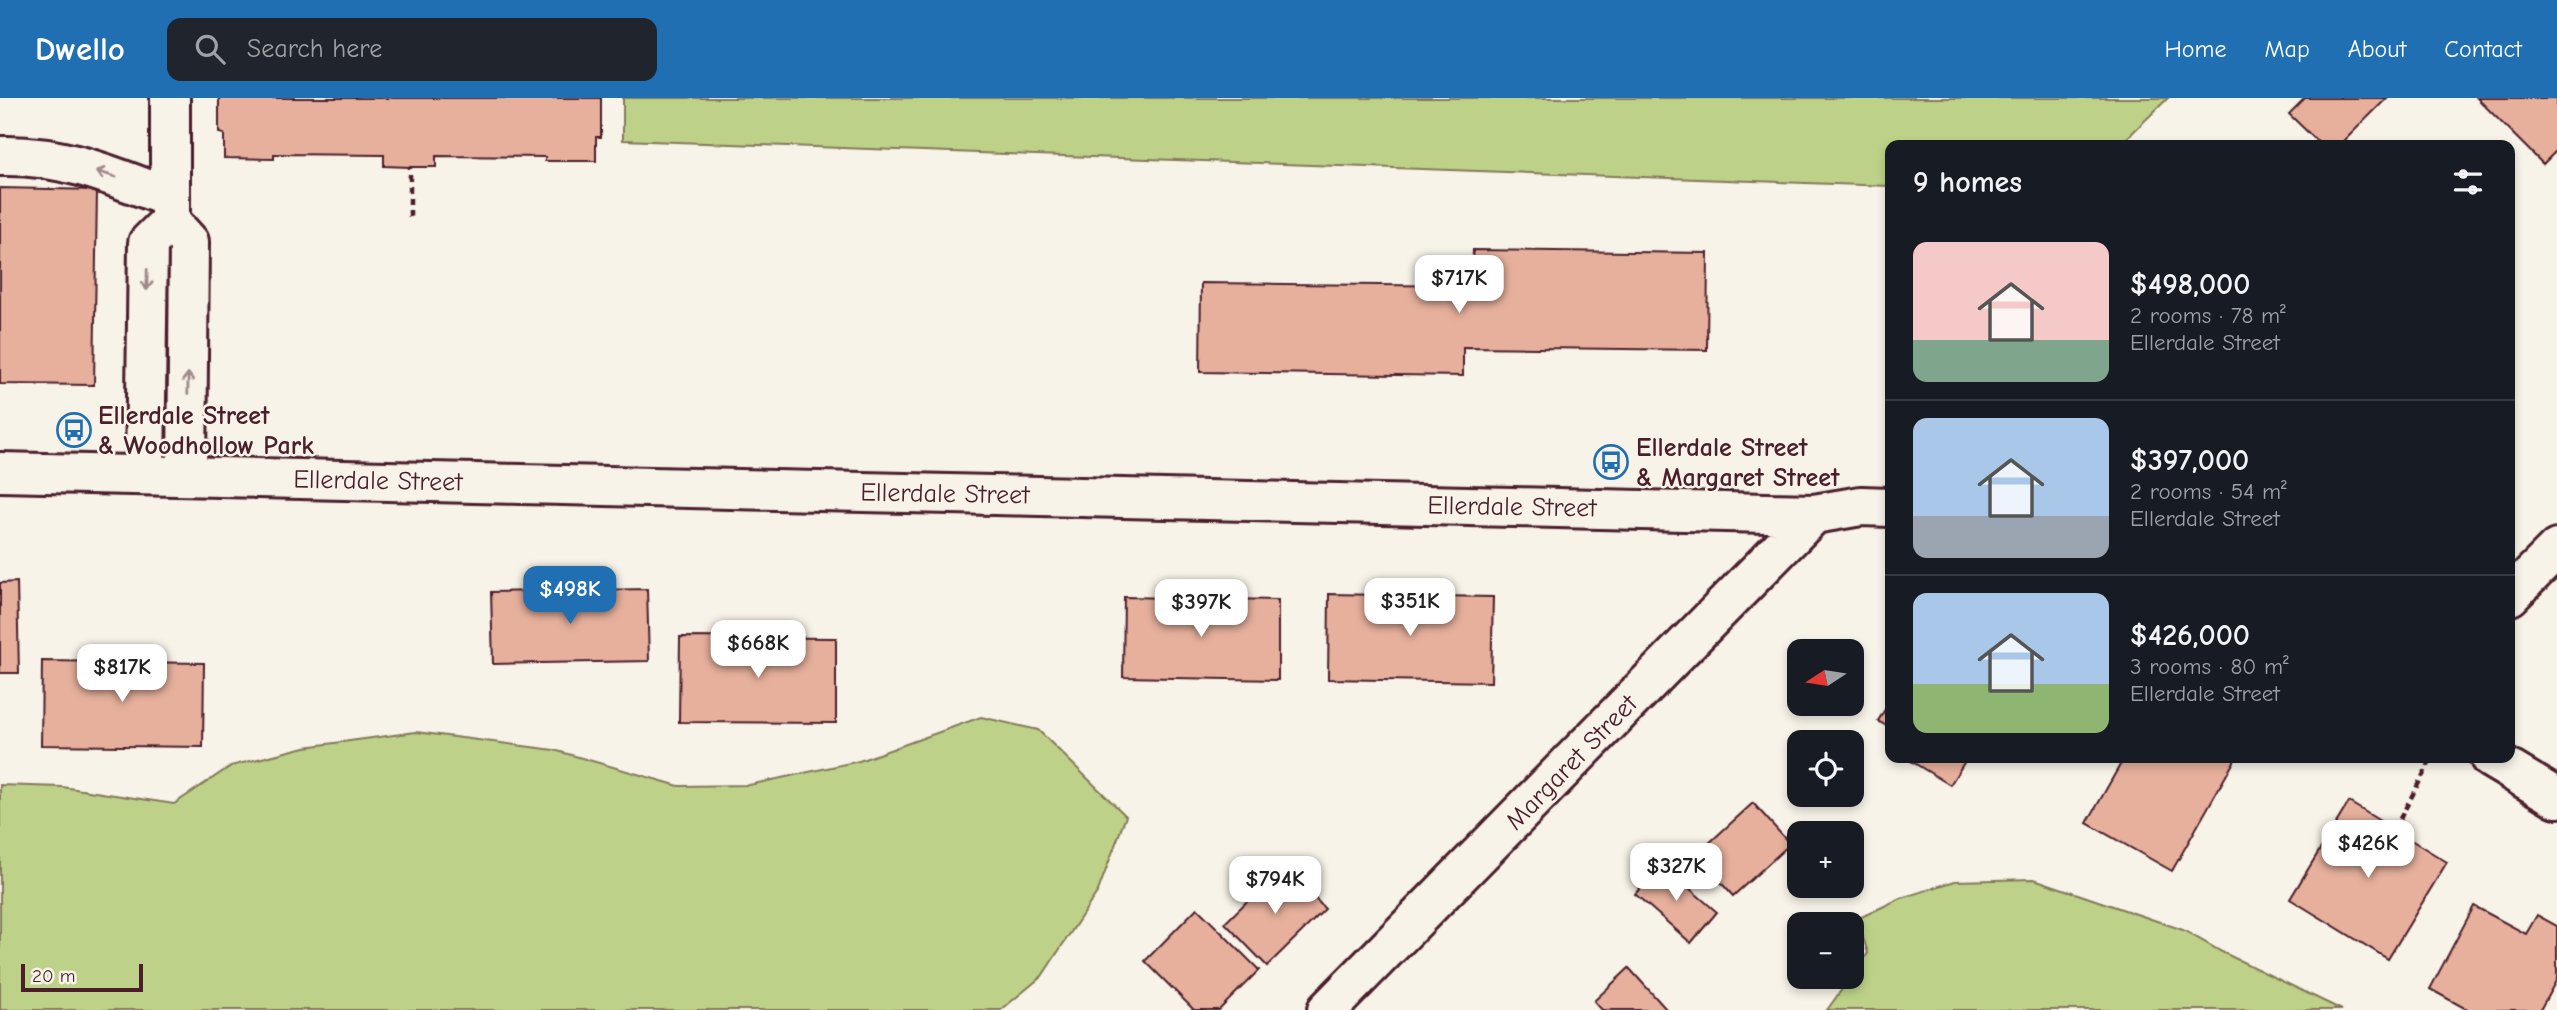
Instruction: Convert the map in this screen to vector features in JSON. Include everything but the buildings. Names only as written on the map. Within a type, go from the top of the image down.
[{"type":"street","points":[[145,475],[148,243],[170,210],[170,98]]},
{"type":"street","points":[[0,156],[58,159],[109,174],[170,210],[189,243],[187,476]]},
{"type":"street","name":"Ellerdale Street","points":[[0,472],[1814,514],[1861,506],[1885,507]]},
{"type":"street","name":"Margaret Street","points":[[1327,1010],[1814,514]]},
{"type":"street","points":[[2515,591],[2557,549]]},
{"type":"street","points":[[2498,763],[2557,798]]},
{"type":"path","points":[[410,167],[410,217]]},
{"type":"path","points":[[2394,830],[2429,763]]},
{"type":"green space","points":[[623,98],[2168,98],[2125,140],[1885,140],[1885,186],[623,140]]},
{"type":"green space","points":[[981,717],[1038,730],[1126,816],[1098,891],[1042,976],[1001,1010],[0,1010],[0,785],[62,787],[174,804],[231,766],[305,747],[416,732],[554,750],[679,786],[749,785],[859,761]]},
{"type":"green space","points":[[2034,879],[2183,930],[2222,952],[2342,1010],[1827,1010],[1842,989],[1864,989],[1864,959],[1868,953],[1864,941],[1864,916],[1899,899],[1955,881]]},
{"type":"place","name":"Ellerdale Street & Woodhollow Park","points":[[74,430]]},
{"type":"place","name":"Ellerdale Street & Margaret Street","points":[[1611,462]]}]
